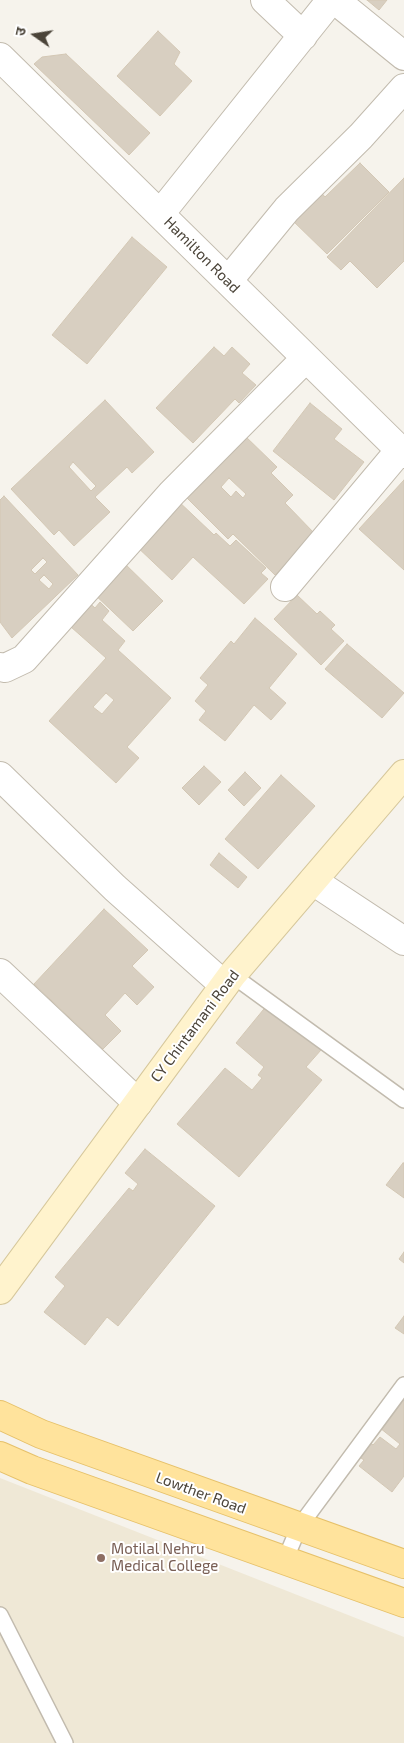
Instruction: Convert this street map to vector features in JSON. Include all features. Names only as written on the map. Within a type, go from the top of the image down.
[{"type":"main road","name":"Lowther Road","points":[[0,1416],[41,1434],[404,1564]]},
{"type":"main road","points":[[0,1456],[32,1470],[404,1604]]},
{"type":"street","points":[[265,0],[303,36]]},
{"type":"street","points":[[160,214],[333,0],[404,56]]},
{"type":"street","name":"Hamilton Road","points":[[0,57],[402,452]]},
{"type":"street","points":[[228,281],[287,209],[361,136],[404,88]]},
{"type":"street","points":[[0,667],[5,668],[24,659],[172,493],[306,358]]},
{"type":"street","points":[[285,587],[402,452]]},
{"type":"street","name":"CY Chintamani Road","points":[[0,1290],[228,980],[404,774]]},
{"type":"street","points":[[0,776],[115,888],[228,980]]},
{"type":"street","points":[[313,881],[404,941]]},
{"type":"street","points":[[0,973],[138,1103]]},
{"type":"lane","points":[[228,980],[404,1100]]},
{"type":"lane","points":[[285,1560],[300,1527],[404,1385]]},
{"type":"lane","points":[[0,1615],[64,1743]]},
{"type":"shaded area","name":"Motilal Nehru Medical College","points":[[0,1478],[404,1637],[404,1743],[0,1743]]},
{"type":"building","points":[[367,0],[387,0],[379,10]]},
{"type":"building","points":[[158,31],[180,52],[174,64],[192,81],[160,116],[117,76]]},
{"type":"building","points":[[66,54],[150,133],[129,155],[34,64],[42,57]]},
{"type":"building","points":[[360,163],[389,192],[327,254],[291,219],[319,190],[325,197]]},
{"type":"building","points":[[404,178],[404,261],[377,288],[350,261],[341,270],[327,257]]},
{"type":"building","points":[[132,237],[167,267],[87,364],[52,335]]},
{"type":"building","points":[[214,347],[224,356],[232,347],[250,364],[242,373],[256,385],[239,403],[235,399],[193,443],[156,408]]},
{"type":"building","points":[[105,400],[154,452],[132,473],[127,467],[95,497],[110,512],[74,546],[59,530],[54,535],[11,489]],"holes":[[[73,462],[96,486],[91,491],[69,467]]]},
{"type":"building","points":[[310,403],[342,429],[334,439],[364,462],[334,500],[273,451]]},
{"type":"building","points":[[242,433],[277,467],[271,473],[293,495],[285,503],[315,534],[275,575],[233,534],[228,539],[182,493]],"holes":[[[229,478],[246,494],[243,498],[236,491],[231,497],[221,487]]]},
{"type":"building","points":[[404,480],[404,570],[359,529]]},
{"type":"building","points":[[4,496],[78,575],[12,638],[0,622],[0,500]],"holes":[[[43,558],[47,562],[35,574],[31,570]],[[44,575],[53,584],[49,589],[39,580]]]},
{"type":"building","points":[[175,498],[214,535],[216,533],[230,546],[236,540],[266,568],[261,573],[268,579],[244,604],[193,557],[172,580],[133,543]]},
{"type":"building","points":[[121,560],[163,601],[133,631],[91,591]]},
{"type":"building","points":[[297,595],[317,614],[320,611],[335,625],[331,629],[344,641],[321,665],[274,619]]},
{"type":"building","points":[[84,598],[95,608],[100,602],[109,611],[102,620],[125,641],[118,650],[171,698],[127,747],[139,758],[116,783],[49,721],[106,658],[71,627]],"holes":[[[106,693],[114,700],[102,714],[93,707]]]},
{"type":"building","points":[[255,618],[297,654],[269,688],[286,703],[271,720],[254,705],[225,741],[199,720],[206,711],[195,701],[208,685],[200,678],[231,641],[234,644]]},
{"type":"building","points":[[347,644],[404,693],[382,718],[325,669]]},
{"type":"building","points":[[204,766],[221,782],[199,805],[182,788]]},
{"type":"building","points":[[245,772],[261,788],[244,806],[228,790]]},
{"type":"building","points":[[281,775],[315,806],[258,869],[225,839]]},
{"type":"building","points":[[219,853],[247,877],[238,888],[210,865]]},
{"type":"building","points":[[104,909],[148,950],[132,966],[154,987],[137,1005],[125,993],[105,1015],[121,1031],[103,1049],[34,984]]},
{"type":"building","points":[[268,1004],[321,1050],[306,1067],[322,1080],[239,1177],[177,1124],[225,1068],[252,1090],[262,1078],[258,1075],[264,1067],[236,1043]]},
{"type":"building","points":[[145,1149],[215,1206],[118,1326],[107,1317],[85,1345],[44,1312],[65,1286],[55,1277],[129,1188],[133,1191],[138,1184],[125,1173]]},
{"type":"building","points":[[404,1163],[404,1198],[386,1185]]},
{"type":"building","points":[[404,1252],[404,1263],[399,1259]]},
{"type":"building","points":[[404,1316],[404,1334],[395,1328]]},
{"type":"building","points":[[398,1394],[404,1398],[404,1476],[392,1492],[359,1466],[364,1460],[355,1454],[366,1439],[373,1445],[380,1437],[396,1449],[400,1444],[375,1424]]},
{"type":"place","name":"Motilal Nehru Medical College","points":[[101,1558]]}]
